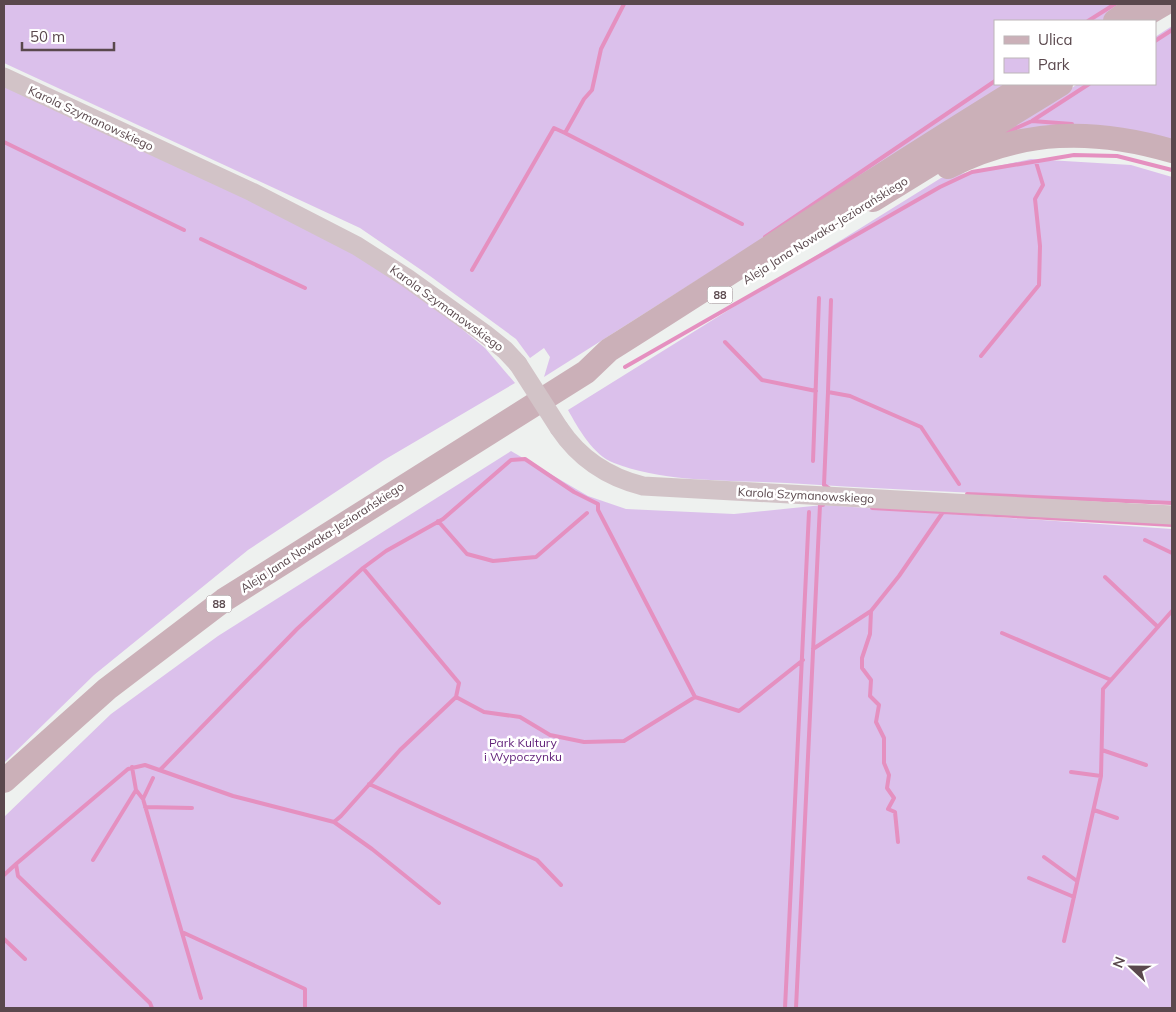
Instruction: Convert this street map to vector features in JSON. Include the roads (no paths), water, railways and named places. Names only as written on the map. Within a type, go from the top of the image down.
[{"type":"main road","points":[[1116,20],[1139,4]]},
{"type":"main road","points":[[1137,20],[1164,4]]},
{"type":"main road","points":[[1156,25],[1172,15]]},
{"type":"main road","name":"Aleja Jana Nowaka-Jeziorańskiego","points":[[4,781],[107,689],[224,600],[586,372],[609,350],[1025,85]]},
{"type":"main road","name":"Aleja Jana Nowaka-Jeziorańskiego","points":[[586,372],[614,362],[1059,85]]},
{"type":"main road","points":[[851,213],[960,161],[993,149],[1032,139],[1076,135],[1105,136],[1134,140],[1172,151]]},
{"type":"street","name":"Karola Szymanowskiego","points":[[4,78],[252,192],[350,242],[407,278],[505,350],[518,364],[558,428],[574,449],[595,466],[619,479],[643,486],[1172,515]]},
{"type":"waterway","points":[[472,270],[554,128],[565,133],[584,99],[592,90],[601,49],[624,4]]},
{"type":"waterway","points":[[1090,20],[1115,4]]},
{"type":"waterway","points":[[1156,40],[1172,30]]},
{"type":"waterway","points":[[765,237],[994,82]]},
{"type":"waterway","points":[[1005,133],[1032,121],[1087,85]]},
{"type":"waterway","points":[[1032,121],[1072,124]]},
{"type":"waterway","points":[[565,133],[742,224]]},
{"type":"waterway","points":[[4,142],[184,230]]},
{"type":"waterway","points":[[625,367],[940,187],[972,172],[1074,155],[1117,156],[1172,170]]},
{"type":"waterway","points":[[981,356],[1039,285],[1040,246],[1035,199],[1043,185],[1036,162]]},
{"type":"waterway","points":[[201,239],[305,288]]},
{"type":"waterway","points":[[813,461],[819,298]]},
{"type":"waterway","points":[[828,392],[831,300]]},
{"type":"waterway","points":[[725,342],[762,380],[816,391]]},
{"type":"waterway","points":[[830,489],[824,485],[828,392],[850,396],[921,427],[959,484]]},
{"type":"waterway","points":[[160,770],[297,629],[363,568],[386,551],[443,519],[511,460],[525,459],[574,492],[598,504],[598,510],[695,697],[739,711],[803,660]]},
{"type":"waterway","points":[[967,494],[1172,503]]},
{"type":"waterway","points":[[796,1008],[820,505],[823,505]]},
{"type":"waterway","points":[[872,508],[1172,525]]},
{"type":"waterway","points":[[785,1008],[809,512]]},
{"type":"waterway","points":[[898,842],[895,812],[888,809],[894,798],[887,788],[889,775],[884,763],[884,738],[876,722],[879,705],[870,696],[871,680],[862,668],[862,658],[870,634],[871,611],[899,576],[943,512]]},
{"type":"waterway","points":[[438,521],[467,554],[493,561],[536,557],[587,513]]},
{"type":"waterway","points":[[1145,540],[1172,553]]},
{"type":"waterway","points":[[152,1008],[150,1003],[18,876],[16,864],[128,769],[145,765],[233,796],[334,822],[400,750],[456,697],[459,683],[363,568]]},
{"type":"waterway","points":[[1105,577],[1158,627]]},
{"type":"waterway","points":[[813,649],[871,611]]},
{"type":"waterway","points":[[1064,941],[1101,776],[1103,689],[1172,611]]},
{"type":"waterway","points":[[1002,633],[1111,680]]},
{"type":"waterway","points":[[456,697],[484,712],[520,717],[550,735],[584,742],[624,741],[695,697]]},
{"type":"waterway","points":[[1102,750],[1146,765]]},
{"type":"waterway","points":[[132,767],[136,790],[143,799],[201,998]]},
{"type":"waterway","points":[[1071,772],[1101,776]]},
{"type":"waterway","points":[[143,799],[153,778]]},
{"type":"waterway","points":[[369,784],[537,860],[561,885]]},
{"type":"waterway","points":[[93,860],[136,790]]},
{"type":"waterway","points":[[145,807],[192,808]]},
{"type":"waterway","points":[[1094,810],[1117,818]]},
{"type":"waterway","points":[[334,822],[372,849],[439,903]]},
{"type":"waterway","points":[[1044,857],[1077,881]]},
{"type":"waterway","points":[[4,875],[16,864]]},
{"type":"waterway","points":[[1029,878],[1074,897]]},
{"type":"waterway","points":[[182,932],[305,989],[305,1008]]},
{"type":"waterway","points":[[4,939],[25,959]]},
{"type":"park label","name":"Park Kultury i Wypoczynku","points":[[523,749]]}]
